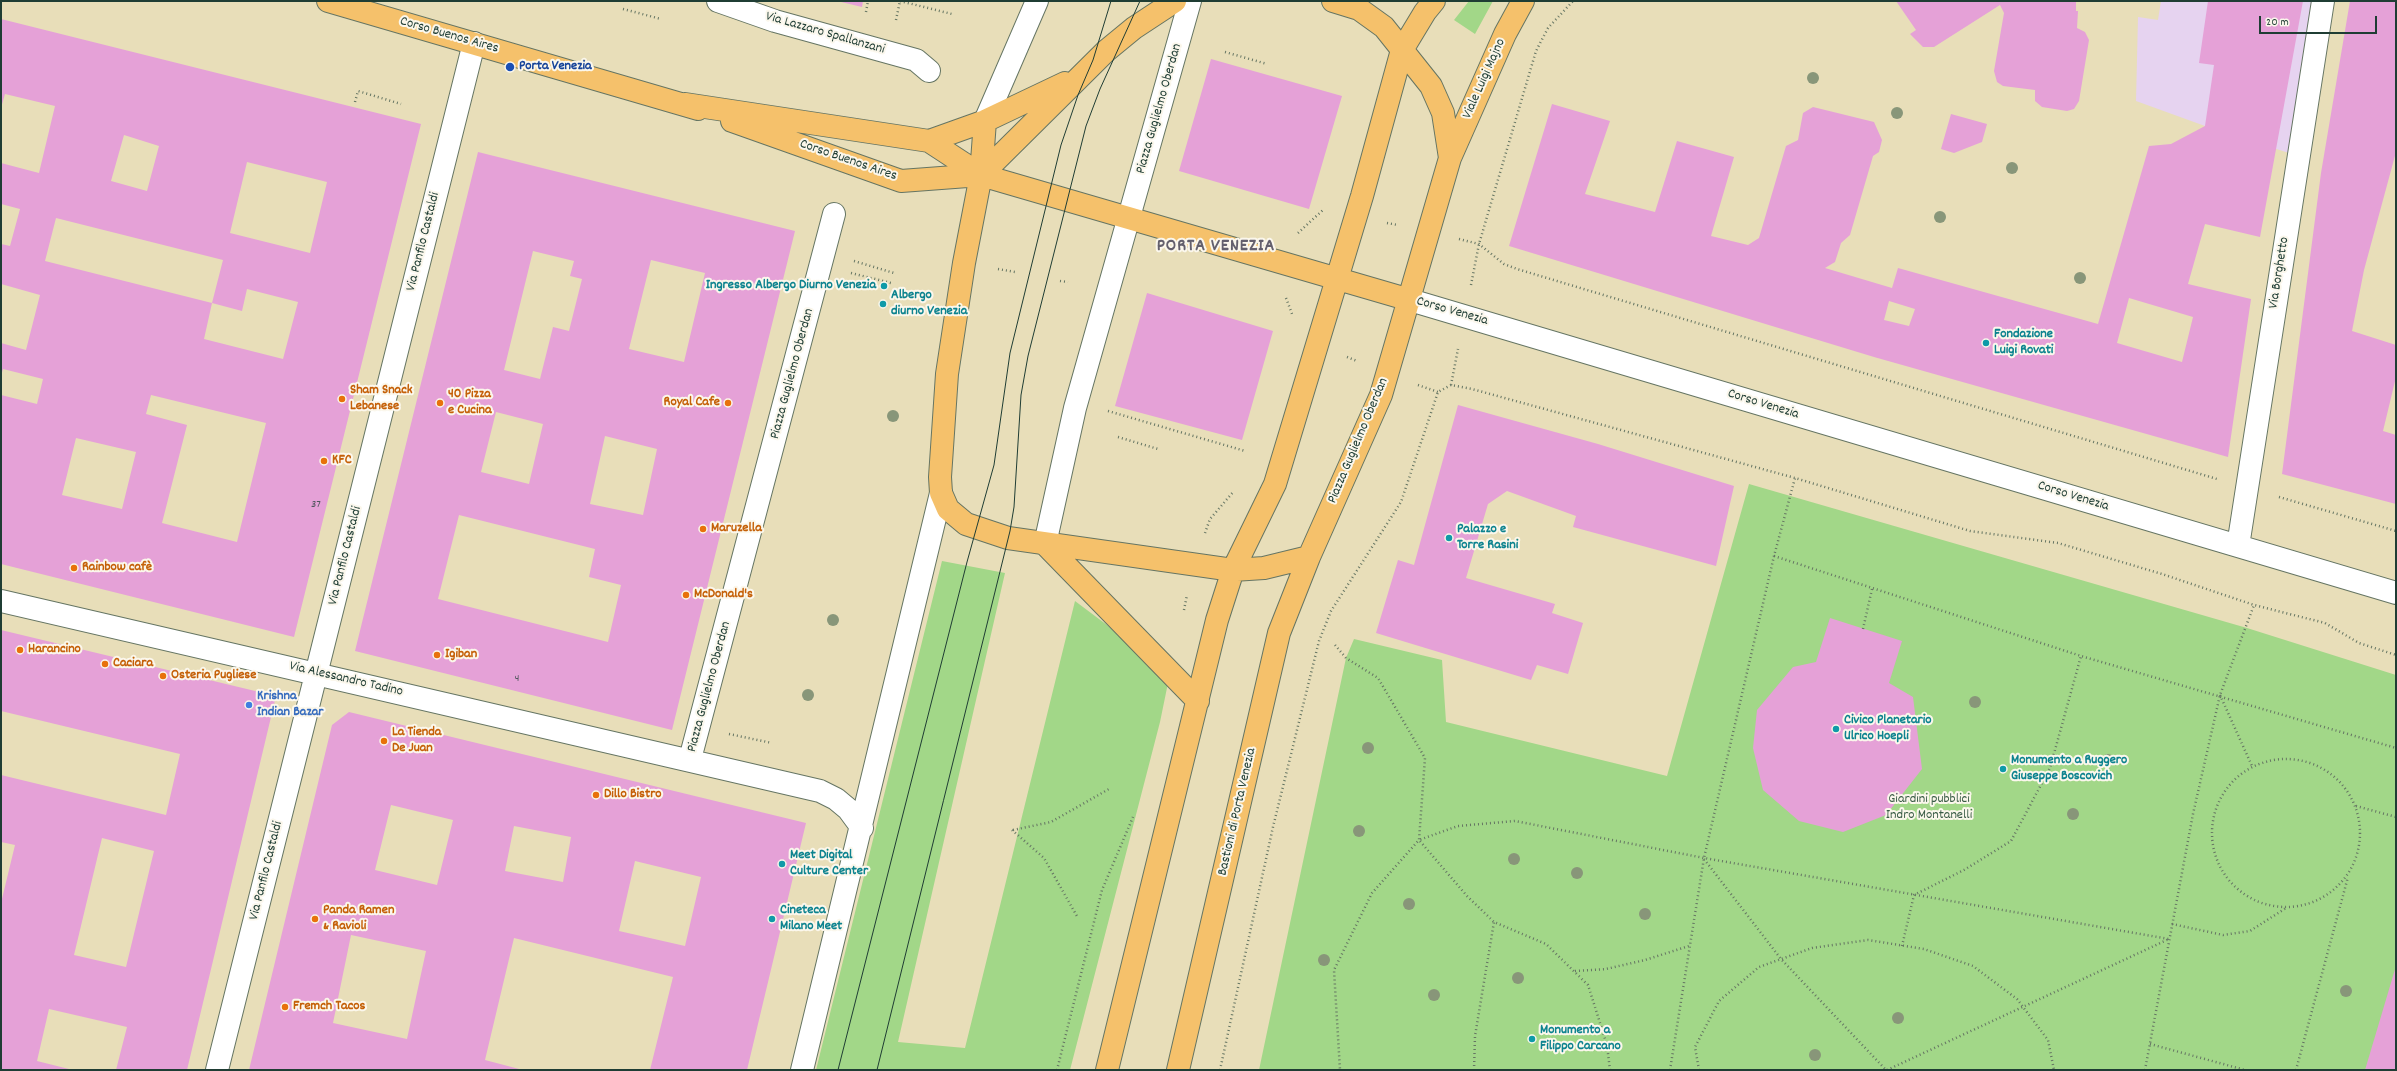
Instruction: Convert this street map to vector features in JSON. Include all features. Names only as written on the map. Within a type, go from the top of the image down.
[{"type":"main road","name":"Corso Buenos Aires","points":[[328,1],[685,104],[901,181],[981,174]]},
{"type":"main road","points":[[981,174],[1106,51],[1134,28],[1176,1]]},
{"type":"main road","name":"Piazza Guglielmo Oberdan","points":[[1309,557],[1381,395],[1410,300],[1450,158],[1444,113],[1431,86],[1384,27],[1359,10],[1333,1]]},
{"type":"main road","points":[[1107,1070],[1218,620],[1233,570],[1275,484],[1402,50],[1425,12],[1434,1]]},
{"type":"main road","name":"Viale Luigi Majno","points":[[1450,158],[1505,34],[1523,1]]},
{"type":"main road","points":[[1080,76],[985,121],[981,174],[950,352],[940,469],[941,494],[951,514],[966,524],[1008,538],[1233,570],[1264,568],[1309,557]]},
{"type":"main road","name":"Corso Buenos Aires","points":[[685,104],[929,141],[981,174]]},
{"type":"main road","name":"Corso Buenos Aires","points":[[929,141],[985,121]]},
{"type":"main road","points":[[981,174],[1129,218]]},
{"type":"main road","name":"Corso Venezia","points":[[1129,218],[1410,300]]},
{"type":"main road","points":[[1045,544],[1198,701]]},
{"type":"main road","name":"Bastioni di Porta Venezia","points":[[1178,1070],[1279,633],[1309,557]]},
{"type":"street","name":"Via Lazzaro Spallanzani","points":[[718,1],[775,21],[916,60],[929,71]]},
{"type":"street","points":[[985,121],[1037,1]]},
{"type":"street","name":"Piazza Guglielmo Oberdan","points":[[1045,544],[1075,408],[1190,1]]},
{"type":"street","name":"Via Borghetto","points":[[2238,546],[2323,1]]},
{"type":"street","name":"Via Panfilo Castaldi","points":[[217,1070],[474,43]]},
{"type":"street","name":"Piazza Guglielmo Oberdan","points":[[834,214],[690,760],[820,791],[836,799],[848,810],[862,828]]},
{"type":"street","name":"Corso Venezia","points":[[1410,300],[2396,593]]},
{"type":"street","points":[[802,1070],[862,828],[941,494]]},
{"type":"street","name":"Via Alessandro Tadino","points":[[1,601],[690,760]]},
{"type":"path","points":[[900,1],[952,14]]},
{"type":"path","points":[[1573,1],[1548,28],[1536,51],[1479,244],[1504,264],[2220,480]]},
{"type":"path","points":[[623,8],[661,20]]},
{"type":"path","points":[[1225,52],[1267,64]]},
{"type":"path","points":[[355,102],[358,91],[401,104]]},
{"type":"path","points":[[847,259],[894,273]]},
{"type":"path","points":[[998,269],[1015,272]]},
{"type":"path","points":[[844,271],[891,283]]},
{"type":"path","points":[[1060,281],[1068,282]]},
{"type":"path","points":[[1220,1070],[1274,827],[1319,641],[1331,611],[1401,502],[1438,392],[1451,386],[1472,389],[1795,478],[1970,531],[2058,543],[2162,574],[2254,605],[2325,623],[2359,643],[2396,655]]},
{"type":"path","points":[[1104,409],[1245,451]]},
{"type":"path","points":[[1118,437],[1158,450]]},
{"type":"path","points":[[1670,1070],[1704,858],[1774,556],[1795,478]]},
{"type":"path","points":[[2273,495],[2396,531]]},
{"type":"path","points":[[1774,556],[2081,656],[2220,695],[2396,748]]},
{"type":"path","points":[[1863,628],[1872,589]]},
{"type":"path","points":[[2145,1070],[2193,814],[2220,695],[2254,605]]},
{"type":"path","points":[[1335,645],[1346,658],[1378,678],[1425,758],[1419,840],[1467,896],[1494,922],[1546,944],[1588,985],[1607,1045],[1610,1070]]},
{"type":"path","points":[[1914,895],[1964,870],[2011,841],[2050,768],[2081,656]]},
{"type":"path","points":[[2220,695],[2252,766]]},
{"type":"path","points":[[727,733],[772,743]]},
{"type":"path","points":[[2296,1070],[2348,876],[2358,853],[2361,829],[2356,806],[2343,784],[2324,768],[2300,759],[2276,758],[2252,766],[2232,781],[2218,802],[2212,826],[2214,851],[2224,874],[2240,892],[2262,904],[2286,908],[2310,904],[2331,893],[2348,876]]},
{"type":"path","points":[[1078,918],[1044,858],[1012,830],[1051,822],[1109,789]]},
{"type":"path","points":[[2356,806],[2396,818]]},
{"type":"path","points":[[1057,1070],[1102,890],[1135,811]]},
{"type":"path","points":[[1340,1070],[1334,970],[1372,893],[1419,840],[1458,826],[1515,821],[1704,858],[2169,939]]},
{"type":"path","points":[[1704,858],[1781,959],[1887,1070],[2024,1008],[2169,939]]},
{"type":"path","points":[[1902,946],[1914,895]]},
{"type":"path","points":[[2172,924],[2223,935],[2250,931],[2286,908]]},
{"type":"path","points":[[1474,1070],[1475,1036],[1494,922]]},
{"type":"path","points":[[1699,1070],[1695,1047],[1719,1001],[1759,967],[1812,948],[1868,940],[1924,949],[1972,966],[2017,999],[2048,1040],[2054,1070]]},
{"type":"path","points":[[1574,971],[1606,968],[1645,960],[1689,946]]},
{"type":"path","points":[[2150,1044],[2245,1070]]},
{"type":"shaded area","points":[[2161,1],[2316,1],[2292,154],[2205,126],[2136,101],[2138,17],[2158,20]]},
{"type":"green space","points":[[1469,1],[1493,1],[1475,34],[1454,20]]},
{"type":"green space","name":"Giardini pubblici Indro Montanelli","points":[[1749,484],[2247,628],[2396,675],[2396,1070],[1259,1070],[1346,658],[1354,639],[1442,660],[1446,722],[1667,776]]},
{"type":"green space","points":[[942,561],[1005,573],[898,1042],[965,1048],[1075,601],[1107,625],[1168,683],[1160,722],[1070,1070],[816,1070]]},
{"type":"building","points":[[837,1],[863,1],[862,7]]},
{"type":"building","points":[[1896,1],[2076,1],[2076,11],[2078,11],[2077,28],[2085,32],[2089,40],[2079,101],[2074,109],[2067,111],[2042,107],[2035,101],[2035,90],[2003,86],[1997,82],[1994,71],[2004,13],[2000,5],[1934,47],[1923,47],[1910,34],[1916,30]]},
{"type":"building","points":[[2208,1],[2303,1],[2260,237],[2205,224],[2188,284],[2251,299],[2228,457],[1874,357],[1509,246],[1552,104],[1610,121],[1585,194],[1655,212],[1677,141],[1734,157],[1711,236],[1748,245],[1759,238],[1786,146],[1798,140],[1803,113],[1813,107],[1874,122],[1882,140],[1879,152],[1873,156],[1850,235],[1841,243],[1835,262],[1825,268],[1892,288],[1898,268],[2098,324],[2149,146],[2171,144],[2205,126],[2214,65],[2199,63]],"holes":[[[2129,298],[2193,317],[2182,362],[2117,343]],[[1889,301],[1915,309],[1909,326],[1884,320]]]},
{"type":"building","points":[[2350,1],[2396,1],[2396,152],[2364,270],[2352,331],[2396,345],[2396,377],[2383,431],[2396,435],[2396,504],[2282,474],[2321,173]]},
{"type":"building","points":[[1,19],[421,124],[294,637],[1,564],[1,395],[37,404],[43,379],[3,369],[1,376],[1,343],[26,350],[40,295],[1,284],[1,244],[10,246],[20,209],[1,204],[1,163],[39,173],[55,106],[5,94],[1,108]],"holes":[[[124,135],[159,146],[147,191],[111,181]],[[247,162],[327,182],[310,253],[230,233]],[[56,218],[223,260],[212,303],[45,261]],[[247,289],[298,302],[283,359],[204,339],[212,303],[242,311]],[[151,395],[266,423],[237,542],[162,523],[187,425],[146,414]],[[76,438],[136,452],[122,509],[62,495]]]},
{"type":"building","name":"Porta Venezia","points":[[1211,59],[1342,96],[1309,209],[1179,171]]},
{"type":"building","points":[[1951,114],[1987,124],[1982,142],[1954,153],[1941,149]]},
{"type":"building","points":[[478,152],[795,231],[672,730],[355,651]],"holes":[[[533,251],[574,261],[570,276],[582,279],[569,331],[553,327],[540,379],[504,370]],[[651,260],[705,273],[684,362],[629,349]],[[496,412],[543,424],[529,484],[481,472]],[[605,436],[657,449],[643,515],[590,504]],[[459,515],[595,549],[589,577],[621,585],[608,642],[438,599]]]},
{"type":"building","name":"Porta Venezia","points":[[1147,293],[1273,331],[1242,440],[1115,406]]},
{"type":"building","name":"Palazzo e Torre Rasini","points":[[1458,405],[1598,444],[1734,486],[1716,566],[1573,527],[1576,516],[1507,491],[1488,504],[1466,578],[1555,604],[1552,613],[1583,623],[1568,674],[1537,665],[1531,680],[1376,633],[1398,560],[1414,565]]},
{"type":"building","name":"Civico Planetario Ulrico Hoepli","points":[[1830,618],[1902,641],[1889,683],[1913,697],[1922,769],[1886,815],[1843,832],[1799,821],[1763,790],[1753,748],[1757,710],[1793,667],[1816,662]]},
{"type":"building","points":[[1,630],[276,696],[187,1070],[116,1070],[127,1027],[49,1009],[37,1061],[73,1070],[1,1070],[1,903],[15,845],[1,842],[1,775],[166,815],[180,754],[1,711]],"holes":[[[102,838],[154,851],[126,967],[74,955]]]},
{"type":"building","points":[[349,712],[806,823],[747,1070],[650,1070],[673,977],[514,938],[485,1060],[523,1070],[249,1070],[332,725]],"holes":[[[391,805],[453,820],[437,885],[375,870]],[[514,826],[571,837],[563,882],[505,871]],[[635,861],[701,877],[685,946],[619,931]],[[351,935],[426,951],[407,1039],[333,1023]]]},
{"type":"building","points":[[2396,966],[2396,1070],[2365,1070]]},
{"type":"tram line","points":[[838,1070],[967,562],[994,465],[1010,353],[1061,145],[1078,95],[1093,60],[1111,1]]},
{"type":"tram line","points":[[877,1070],[1010,531],[1014,507],[1021,395],[1028,356],[1086,126],[1100,89],[1140,1]]},
{"type":"place","name":"Porta Venezia","points":[[510,67]]},
{"type":"place","name":"Ingresso Albergo Diurno Venezia","points":[[884,286]]},
{"type":"place","name":"Albergo diurno Venezia","points":[[883,304]]},
{"type":"place","name":"Fondazione Luigi Rovati","points":[[1986,343]]},
{"type":"place","name":"Sham Snack Lebanese","points":[[342,399]]},
{"type":"place","name":"40 Pizza e Cucina","points":[[440,403]]},
{"type":"place","name":"Royal Cafe","points":[[728,403]]},
{"type":"place","name":"KFC","points":[[324,461]]},
{"type":"place","name":"Maruzella","points":[[703,529]]},
{"type":"place","name":"Palazzo e Torre Rasini","points":[[1449,538]]},
{"type":"place","name":"Rainbow cafè","points":[[74,568]]},
{"type":"place","name":"McDonald's","points":[[686,595]]},
{"type":"place","name":"Harancino","points":[[20,650]]},
{"type":"place","name":"Igiban","points":[[437,655]]},
{"type":"place","name":"Caciara","points":[[105,664]]},
{"type":"place","name":"Osteria Pugliese","points":[[163,676]]},
{"type":"place","name":"Krishna Indian Bazar","points":[[249,705]]},
{"type":"place","name":"Civico Planetario Ulrico Hoepli","points":[[1836,729]]},
{"type":"place","name":"La Tienda De Juan","points":[[384,741]]},
{"type":"place","name":"Monumento a Ruggero Giuseppe Boscovich","points":[[2003,769]]},
{"type":"place","name":"Dillo Bistro","points":[[596,795]]},
{"type":"place","name":"Meet Digital Culture Center","points":[[782,864]]},
{"type":"place","name":"Panda Ramen & Ravioli","points":[[315,919]]},
{"type":"place","name":"Cineteca Milano Meet","points":[[772,919]]},
{"type":"place","name":"Fremch Tacos","points":[[285,1007]]},
{"type":"place","name":"Monumento a Filippo Carcano","points":[[1532,1039]]},
{"type":"district","name":"PORTA VENEZIA","points":[[1216,248]]}]
